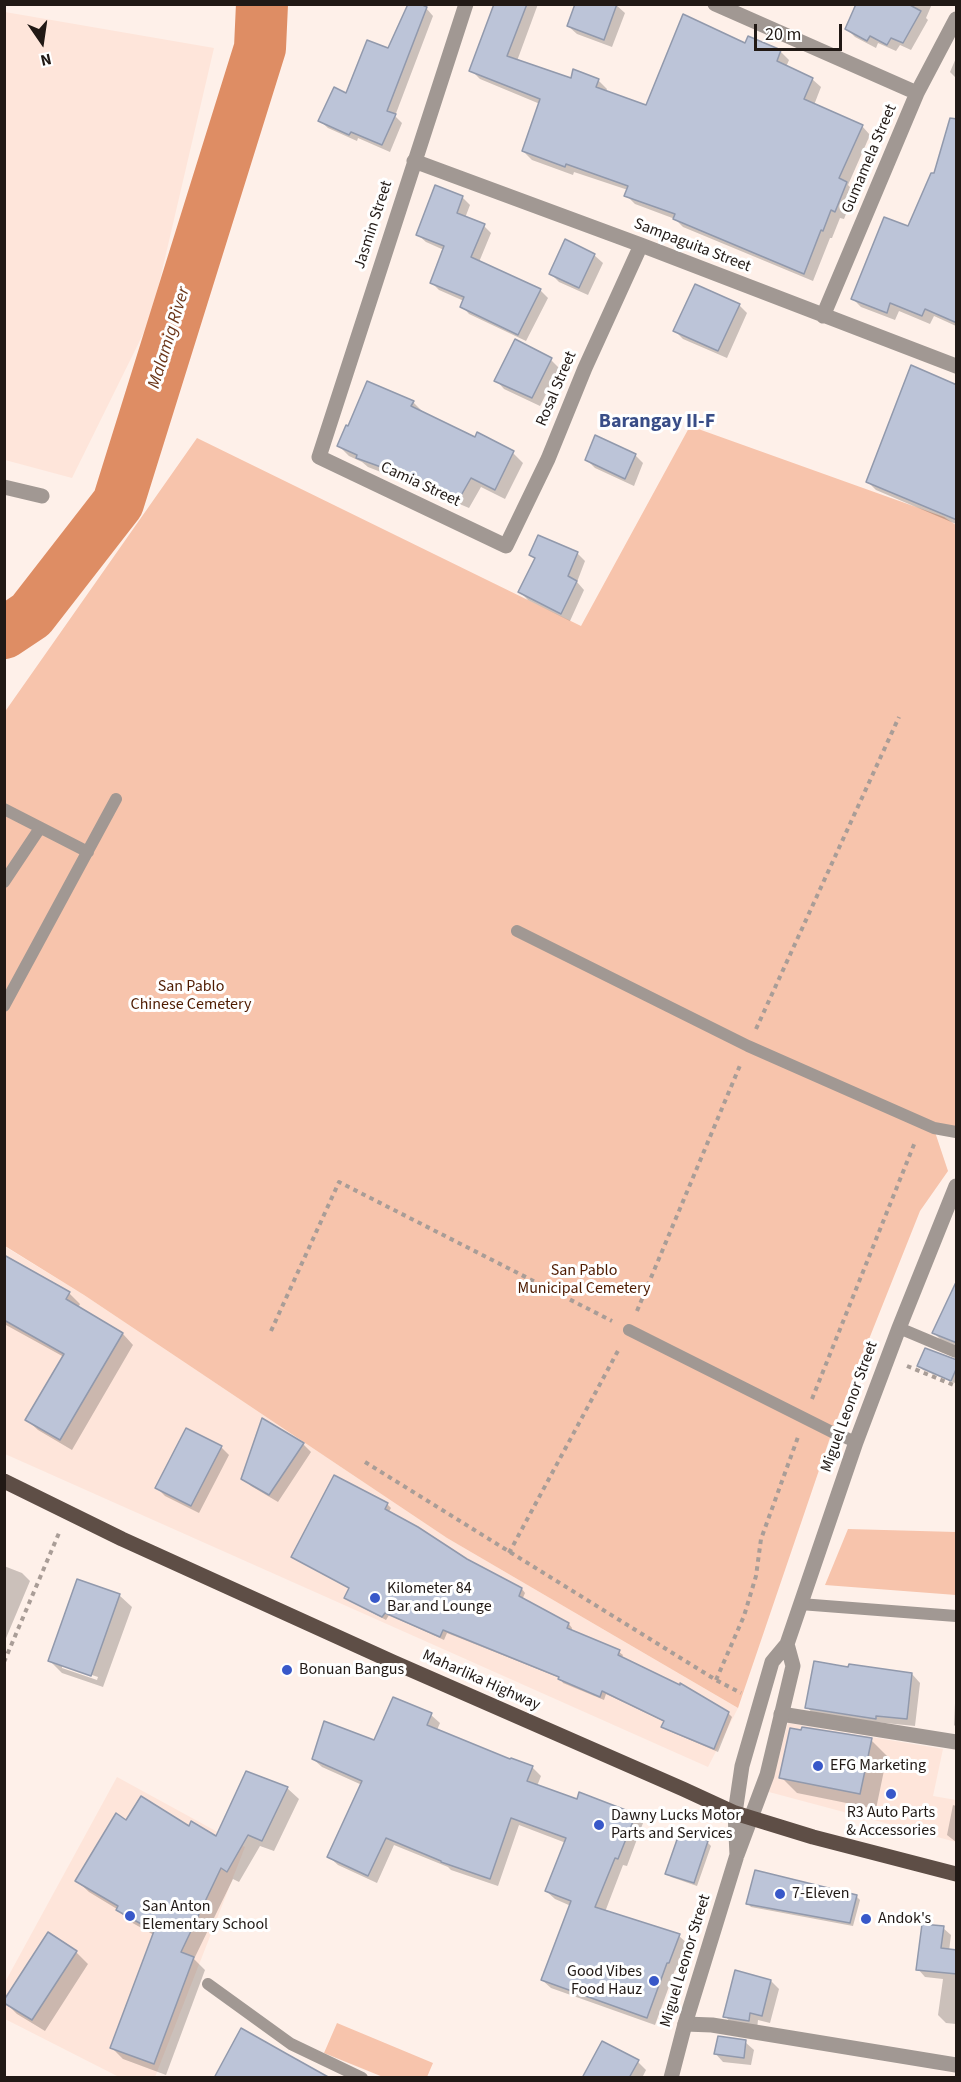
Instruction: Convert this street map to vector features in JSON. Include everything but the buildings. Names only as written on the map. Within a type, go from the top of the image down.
[{"type":"main road","name":"Maharlika Highway","points":[[4,1481],[67,1513],[393,1662],[735,1813],[813,1837],[957,1874]]},
{"type":"street","name":"Jasmin Street","points":[[319,457],[466,4]]},
{"type":"street","points":[[715,4],[917,93]]},
{"type":"street","name":"Gumamela Street","points":[[822,316],[917,93],[957,19]]},
{"type":"street","name":"Sampaguita Street","points":[[414,161],[957,366]]},
{"type":"street","name":"Rosal Street","points":[[506,546],[548,459],[585,368],[641,245]]},
{"type":"street","name":"Camia Street","points":[[319,457],[506,546]]},
{"type":"street","points":[[4,487],[42,496]]},
{"type":"street","name":"Miguel Leonor Street","points":[[737,1855],[735,1813],[742,1766],[772,1662],[787,1644],[887,1357],[957,1186]]},
{"type":"street","name":"Miguel Leonor Street","points":[[671,2078],[685,2024],[737,1855],[767,1775],[793,1666],[787,1644]]},
{"type":"street","points":[[781,1714],[957,1742]]},
{"type":"street","points":[[685,2024],[712,2025],[957,2065]]},
{"type":"lane","points":[[4,1006],[116,799]]},
{"type":"lane","points":[[4,809],[88,852]]},
{"type":"lane","points":[[4,882],[40,828]]},
{"type":"lane","points":[[516,931],[748,1046],[934,1128],[957,1132]]},
{"type":"lane","points":[[898,1328],[957,1352]]},
{"type":"lane","points":[[629,1330],[856,1442]]},
{"type":"lane","points":[[800,1604],[957,1616]]},
{"type":"lane","points":[[208,1984],[291,2044],[362,2078]]},
{"type":"path","points":[[509,1553],[629,1330],[748,1046],[899,717]]},
{"type":"path","points":[[271,1331],[339,1182],[629,1330]]},
{"type":"path","points":[[887,1357],[957,1386]]},
{"type":"path","points":[[365,1462],[716,1680],[761,1702]]},
{"type":"path","points":[[4,1662],[67,1513]]},
{"type":"shaded area","points":[[5,12],[214,48],[151,318],[72,478],[5,460]]},
{"type":"shaded area","points":[[4,1246],[84,1295],[447,1538],[738,1708],[708,1767],[5,1454]]},
{"type":"shaded area","points":[[788,1723],[943,1749],[933,1796],[956,1800],[956,1842],[769,1792]]},
{"type":"shaded area","name":"San Anton Elementary School","points":[[117,1777],[245,1847],[155,2077],[119,2077],[5,2019],[4,1984]]},
{"type":"green space","name":"San Pablo Municipal Cemetery","points":[[690,426],[944,517],[956,525],[956,1132],[934,1129],[948,1171],[920,1211],[832,1432],[738,1708],[447,1538],[84,1295],[5,1246],[4,713],[197,438],[581,626]]},
{"type":"green space","points":[[848,1529],[956,1532],[956,1595],[825,1585]]},
{"type":"green space","points":[[337,2023],[433,2063],[427,2077],[383,2077],[324,2053]]},
{"type":"waterway","name":"Malamig River","points":[[4,633],[31,615],[118,503],[260,48],[262,4]]},
{"type":"place","name":"Kilometer 84 Bar and Lounge","points":[[375,1598]]},
{"type":"place","name":"Bonuan Bangus","points":[[287,1670]]},
{"type":"place","name":"EFG Marketing","points":[[818,1766]]},
{"type":"place","name":"R3 Auto Parts & Accessories","points":[[891,1794]]},
{"type":"place","name":"Dawny Lucks Motor Parts and Services","points":[[599,1825]]},
{"type":"place","name":"7-Eleven","points":[[780,1894]]},
{"type":"place","name":"San Anton Elementary School","points":[[130,1916]]},
{"type":"place","name":"Andok's","points":[[866,1919]]},
{"type":"place","name":"Good Vibes Food Hauz","points":[[654,1981]]},
{"type":"district","name":"Barangay II-F","points":[[657,423]]},
{"type":"park label","name":"San Pablo Chinese Cemetery","points":[[191,996]]}]
